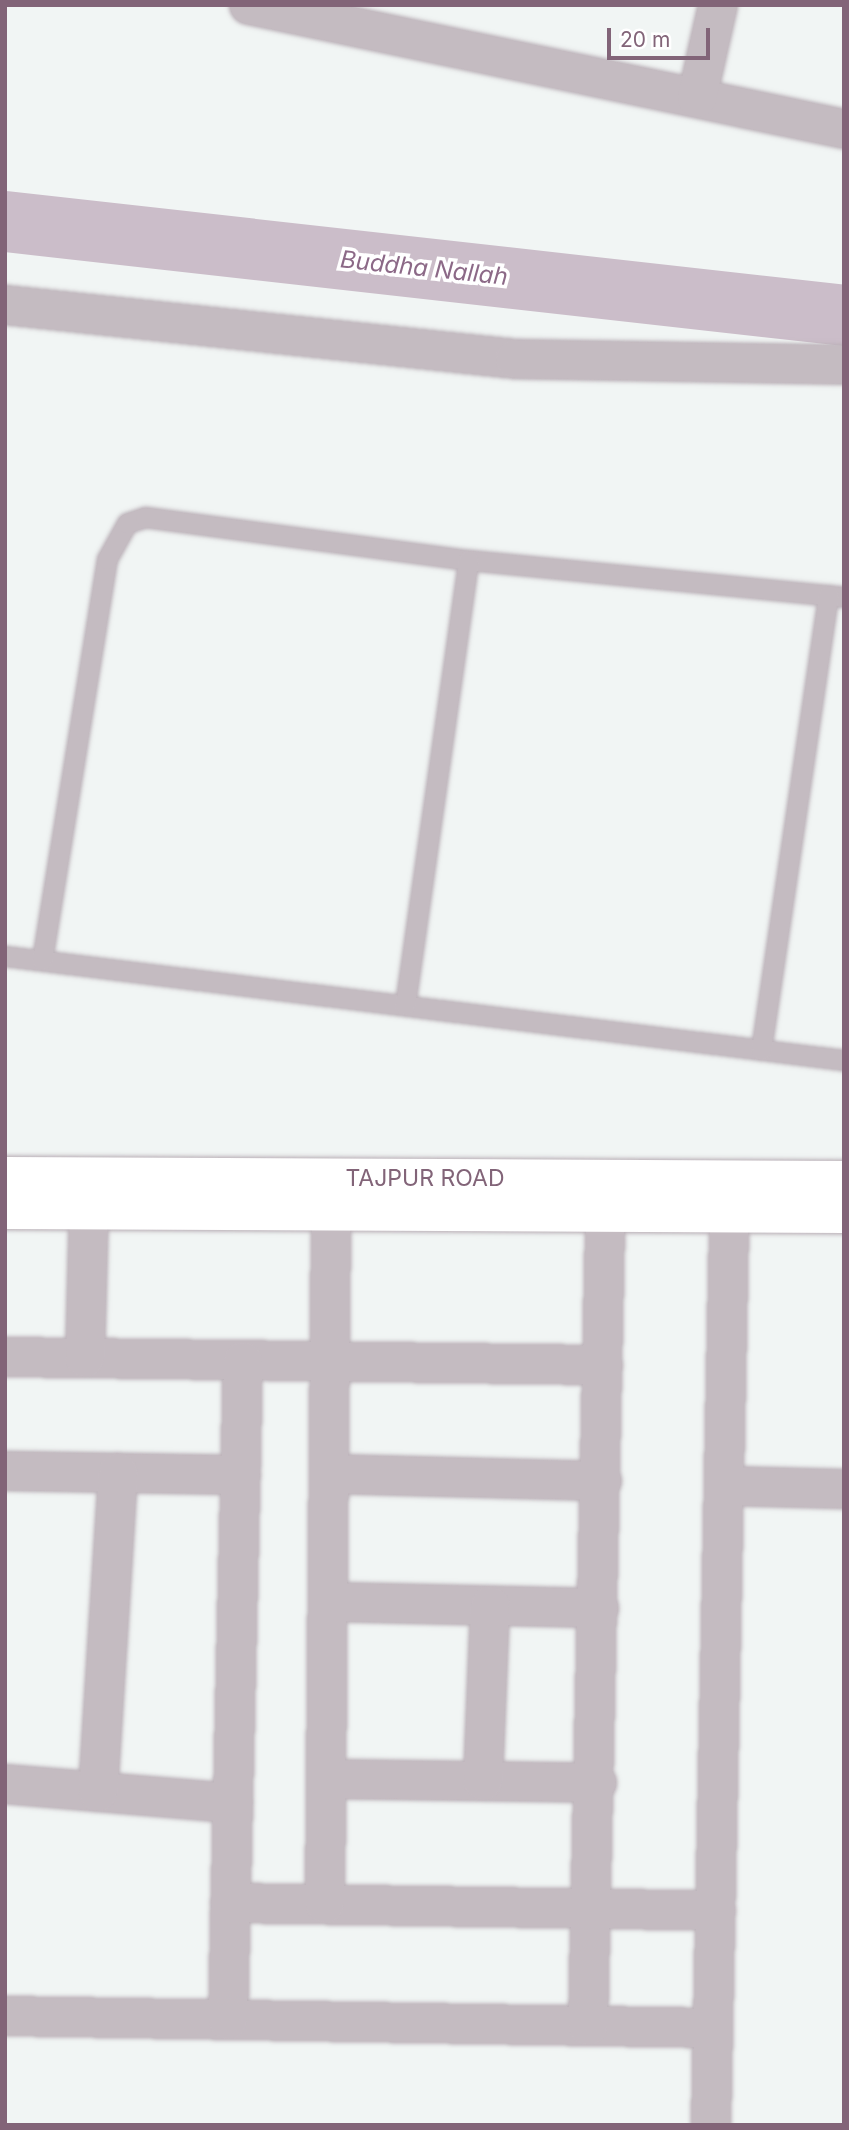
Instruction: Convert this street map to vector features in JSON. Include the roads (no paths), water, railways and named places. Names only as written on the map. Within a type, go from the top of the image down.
[{"type":"main road","name":"TAJPUR ROAD","points":[[5,1176],[606,1194],[729,1195],[844,1180]]},
{"type":"main road","name":"TAJPUR ROAD","points":[[5,1210],[331,1213],[606,1194]]},
{"type":"main road","name":"TAJPUR ROAD","points":[[729,1195],[844,1214]]},
{"type":"street","points":[[249,5],[844,129]]},
{"type":"street","points":[[697,98],[718,5]]},
{"type":"street","points":[[5,305],[515,359],[844,365]]},
{"type":"street","points":[[588,2026],[597,1783],[606,1194]]},
{"type":"street","points":[[711,2125],[726,1486],[729,1195]]},
{"type":"street","points":[[85,1358],[89,1210]]},
{"type":"street","points":[[325,1904],[333,1363],[331,1213]]},
{"type":"street","points":[[5,1357],[603,1365]]},
{"type":"street","points":[[228,2020],[243,1361]]},
{"type":"street","points":[[5,1471],[241,1475]]},
{"type":"street","points":[[98,1792],[118,1473]]},
{"type":"street","points":[[331,1474],[602,1481]]},
{"type":"street","points":[[726,1486],[844,1489]]},
{"type":"street","points":[[330,1602],[599,1608]]},
{"type":"street","points":[[483,1781],[490,1606]]},
{"type":"street","points":[[327,1779],[597,1783]]},
{"type":"street","points":[[5,1784],[233,1803]]},
{"type":"street","points":[[230,1903],[716,1911]]},
{"type":"street","points":[[5,2015],[713,2028]]},
{"type":"lane","points":[[42,960],[107,559],[127,523],[145,517],[468,560],[836,596],[761,1050]]},
{"type":"lane","points":[[405,1005],[468,560]]},
{"type":"lane","points":[[5,956],[844,1060]]},
{"type":"waterway","name":"Buddha Nallah","points":[[5,221],[844,315]]}]
